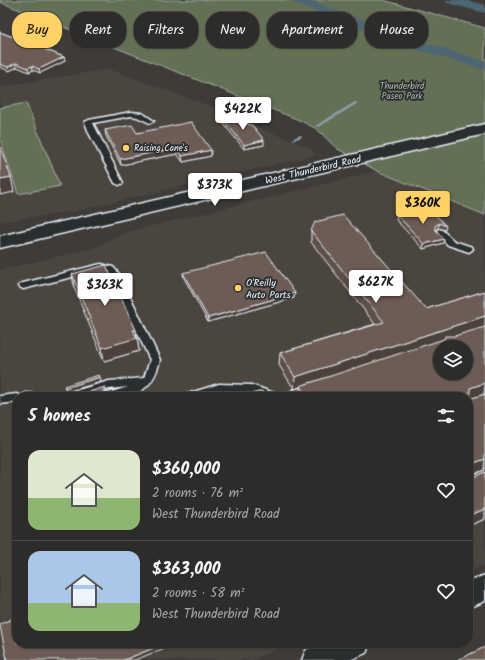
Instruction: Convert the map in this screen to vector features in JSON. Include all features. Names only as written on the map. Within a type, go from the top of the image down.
[{"type":"main road","name":"West Thunderbird Road","points":[[0,242],[485,129]]},
{"type":"street","points":[[473,593],[485,588]]},
{"type":"street","points":[[316,660],[344,648]]},
{"type":"lane","points":[[119,183],[91,129],[89,122],[131,114],[139,115],[150,121]]},
{"type":"lane","points":[[91,129],[98,125],[118,120],[128,119],[141,122]]},
{"type":"lane","points":[[417,202],[416,209],[421,214]]},
{"type":"lane","points":[[439,232],[451,244],[469,249]]},
{"type":"lane","points":[[23,286],[91,269],[110,269],[115,275],[155,360],[148,380],[123,392]]},
{"type":"lane","points":[[86,392],[109,385],[148,380]]},
{"type":"lane","points":[[299,392],[321,385]]},
{"type":"lane","points":[[207,392],[219,388],[251,389],[260,392]]},
{"type":"lane","points":[[0,400],[12,399]]},
{"type":"shaded area","points":[[108,69],[251,121],[252,125],[309,147],[317,155],[75,211],[0,222],[0,87]]},
{"type":"shaded area","points":[[377,171],[485,215],[485,565],[473,570],[473,392],[12,392],[12,648],[281,648],[252,660],[0,660],[0,270],[93,248],[127,232]]},
{"type":"green space","name":"Thunderbird Paseo Park","points":[[0,0],[383,0],[427,12],[365,12],[365,48],[428,48],[428,12],[485,28],[485,215],[377,171],[336,148],[317,129],[299,120],[117,48],[126,48],[126,12],[70,12],[70,30],[62,26],[62,12],[25,12],[0,2]]},
{"type":"green space","points":[[26,103],[60,186],[18,194],[0,139],[0,108]]},
{"type":"building","points":[[0,32],[12,37],[12,48],[41,48],[64,57],[39,69],[32,66],[28,68],[16,63],[8,67],[0,64]]},
{"type":"building","points":[[218,113],[253,126],[264,140],[244,145]]},
{"type":"building","points":[[191,122],[211,150],[182,156],[177,148],[120,159],[105,130],[132,125],[137,133]]},
{"type":"building","points":[[0,147],[11,177],[0,179]]},
{"type":"building","points":[[428,207],[446,226],[439,223],[435,226],[435,229],[444,239],[424,244],[397,215],[416,211],[419,213],[425,213]]},
{"type":"building","points":[[343,215],[426,309],[485,291],[485,316],[295,377],[280,353],[384,322],[311,231],[315,222]]},
{"type":"building","name":"O'Reilly Auto Parts","points":[[266,252],[295,293],[208,318],[183,273]]},
{"type":"building","points":[[106,265],[136,330],[133,330],[137,338],[102,348],[72,274]]},
{"type":"building","points":[[485,327],[485,383],[470,388],[470,392],[304,392],[300,386],[433,343],[433,380],[473,380],[473,340],[441,340],[444,339],[445,336],[454,336]]},
{"type":"building","points":[[99,375],[100,377],[65,388],[64,386]]},
{"type":"building","points":[[105,387],[102,392],[89,392]]},
{"type":"building","points":[[485,394],[485,459],[473,463],[473,398]]},
{"type":"building","points":[[485,472],[485,509],[473,514],[473,477]]},
{"type":"building","points":[[12,619],[12,648],[154,648],[124,660],[7,660],[0,624]]},
{"type":"building","points":[[485,647],[485,660],[457,660]]},
{"type":"waterway","points":[[298,0],[417,45],[485,66]]},
{"type":"waterway","points":[[451,0],[485,9]]},
{"type":"waterway","points":[[317,126],[356,103]]},
{"type":"waterway","points":[[294,139],[300,136]]},
{"type":"place","name":"Raising Cane's","points":[[126,148]]},
{"type":"place","name":"O'Reilly Auto Parts","points":[[238,288]]}]
